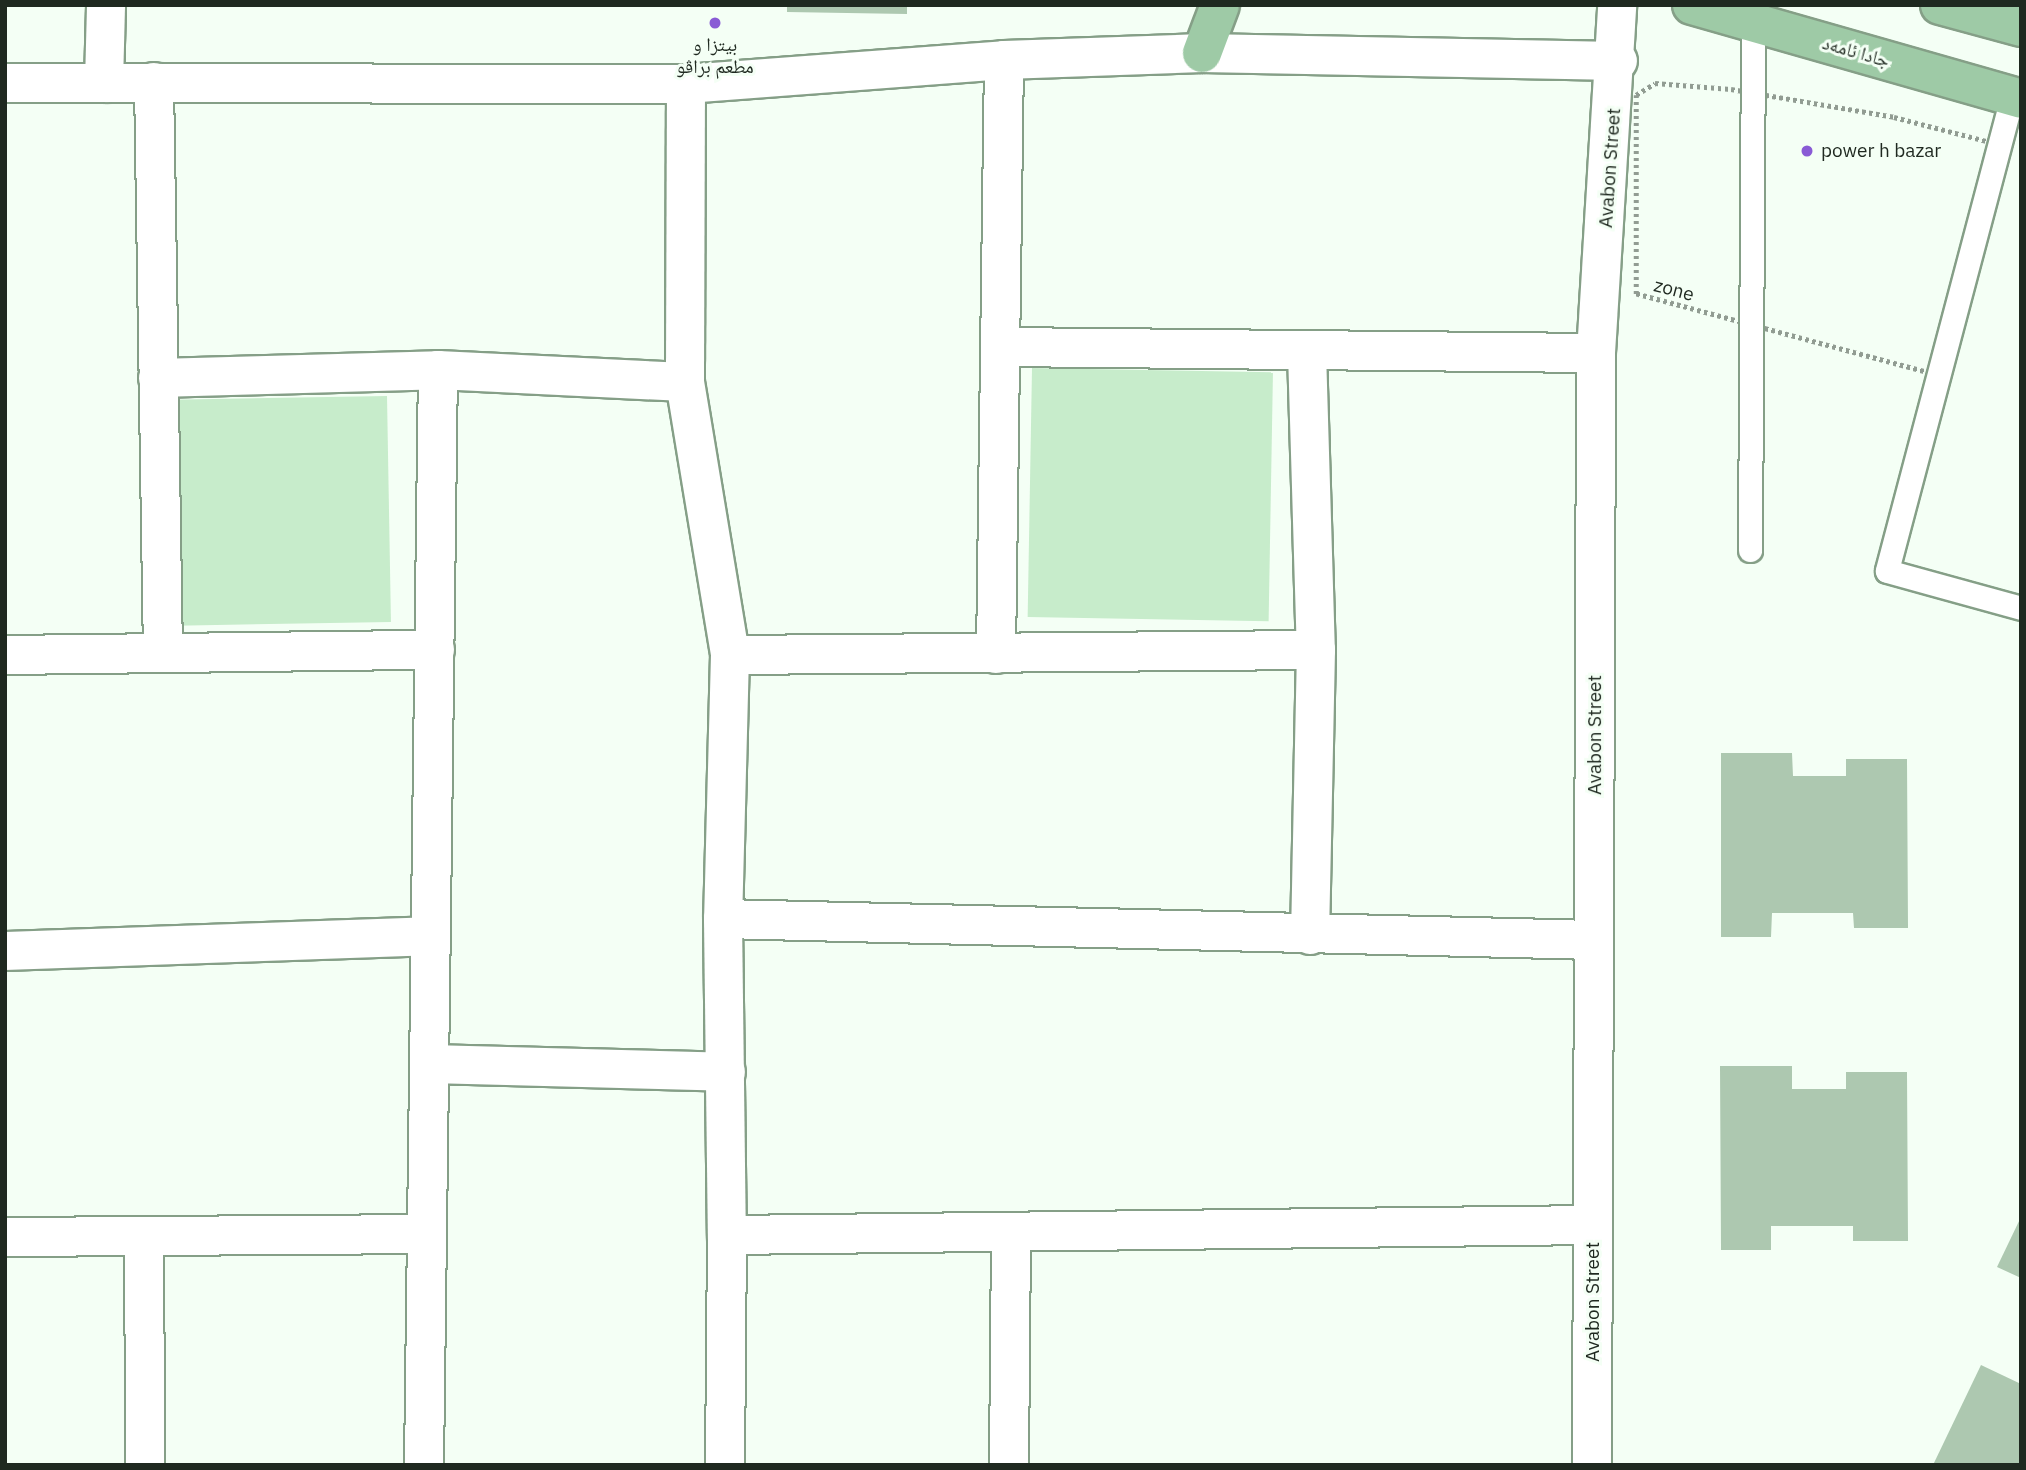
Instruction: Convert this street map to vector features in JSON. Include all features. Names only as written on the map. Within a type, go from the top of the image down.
[{"type":"main road","points":[[1202,53],[1220,5]]},
{"type":"main road","name":"جادا ئامەد","points":[[1692,5],[2016,98]]},
{"type":"main road","points":[[1940,5],[2021,27]]},
{"type":"street","points":[[104,83],[106,5]]},
{"type":"street","name":"Avabon Street","points":[[1592,1465],[1596,353],[1618,61],[1617,5]]},
{"type":"street","points":[[5,83],[686,84],[1004,60],[1202,53],[1618,61]]},
{"type":"street","points":[[996,654],[1004,60]]},
{"type":"street","points":[[154,82],[163,652]]},
{"type":"street","points":[[686,84],[685,382],[730,655],[723,919],[727,1236],[725,1465]]},
{"type":"street","points":[[1001,347],[1596,353]]},
{"type":"street","points":[[1307,352],[1316,650],[1310,935]]},
{"type":"street","points":[[158,378],[438,370],[685,382]]},
{"type":"street","points":[[425,1465],[438,370]]},
{"type":"street","points":[[5,655],[435,650]]},
{"type":"street","points":[[730,655],[1316,650]]},
{"type":"street","points":[[723,919],[1594,940]]},
{"type":"street","points":[[5,951],[431,936]]},
{"type":"street","points":[[430,1064],[726,1072]]},
{"type":"street","points":[[727,1236],[1593,1225]]},
{"type":"street","points":[[1009,1465],[1010,1232]]},
{"type":"street","points":[[5,1237],[427,1234]]},
{"type":"street","points":[[144,1236],[145,1465]]},
{"type":"lane","points":[[1750,550],[1753,23]]},
{"type":"lane","points":[[2016,98],[1937,375],[1887,571],[2021,608]]},
{"type":"path","name":"zone","points":[[1655,83],[1753,93],[1990,142],[1937,375],[1752,325],[1636,294],[1636,95],[1655,83]]},
{"type":"green space","points":[[1032,368],[1273,372],[1269,621],[1028,617]]},
{"type":"green space","points":[[387,396],[391,622],[176,626],[172,400]]},
{"type":"building","points":[[787,5],[907,5],[907,14],[787,12]]},
{"type":"building","points":[[1721,753],[1792,753],[1793,776],[1846,776],[1846,759],[1907,759],[1908,928],[1854,928],[1853,913],[1772,913],[1771,937],[1721,937]]},
{"type":"building","points":[[1720,1066],[1792,1066],[1792,1089],[1846,1089],[1846,1072],[1907,1072],[1908,1241],[1853,1241],[1853,1226],[1771,1226],[1771,1250],[1721,1250]]},
{"type":"building","points":[[2021,1217],[2021,1278],[1997,1267]]},
{"type":"building","points":[[1981,1365],[2021,1384],[2021,1465],[1933,1465]]},
{"type":"place","name":"بيتزا و مطعم براڤو","points":[[715,23]]},
{"type":"place","name":"power h bazar","points":[[1807,151]]}]
